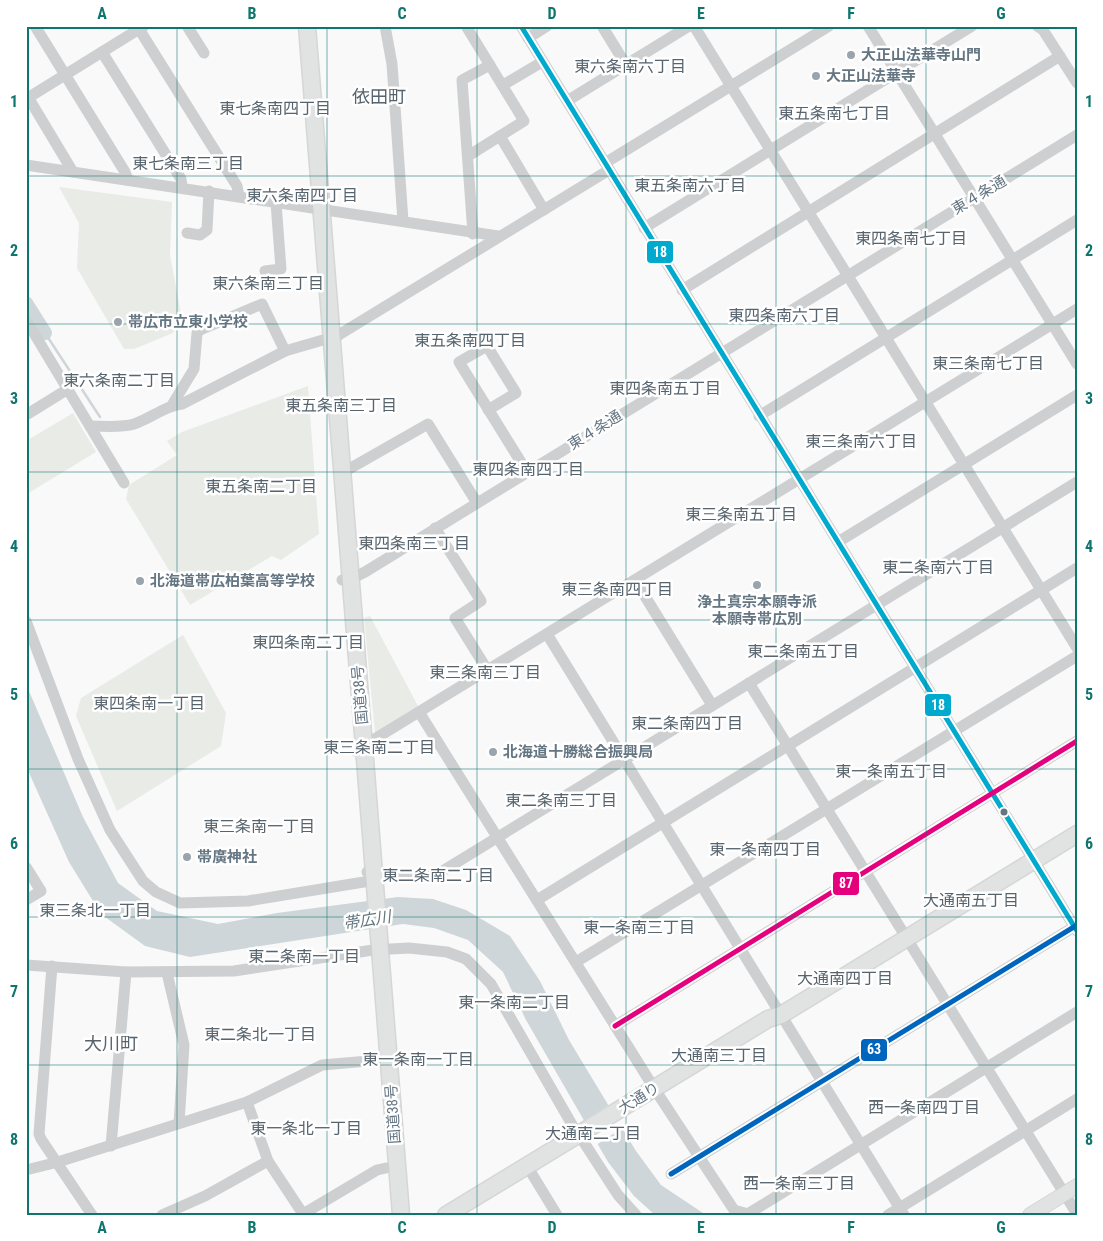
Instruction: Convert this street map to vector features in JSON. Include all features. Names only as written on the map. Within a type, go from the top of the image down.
[{"type":"highway","name":"国道38号","points":[[298,26],[317,209]]},
{"type":"highway","name":"国道38号","points":[[307,26],[317,209],[359,748],[373,899],[380,1060],[390,1215]]},
{"type":"highway","name":"国道38号","points":[[327,339],[342,473],[346,579]]},
{"type":"highway","name":"大通り","points":[[446,1215],[585,1136],[656,1092],[771,1026],[781,1015],[1077,834]]},
{"type":"highway","name":"国道38号","points":[[376,946],[401,1215]]},
{"type":"highway","name":"大通り","points":[[466,1215],[532,1174],[585,1136]]},
{"type":"main road","points":[[1030,1215],[1077,1186]]},
{"type":"street","points":[[35,26],[128,180]]},
{"type":"street","points":[[187,26],[204,54]]},
{"type":"street","points":[[385,26],[392,64],[403,221]]},
{"type":"street","points":[[466,26],[524,121],[468,156]]},
{"type":"street","points":[[521,26],[915,667],[953,732],[1076,928],[947,1004],[671,1174]]},
{"type":"street","points":[[528,38],[546,26]]},
{"type":"street","points":[[602,26],[626,65]]},
{"type":"street","points":[[567,101],[689,26]]},
{"type":"street","points":[[694,26],[1077,648]]},
{"type":"street","points":[[90,426],[132,424],[172,405],[182,404],[285,350],[327,339],[544,210],[607,166],[829,26]]},
{"type":"street","points":[[868,26],[1077,364]]},
{"type":"street","points":[[644,228],[972,26]]},
{"type":"street","points":[[1037,26],[1043,30],[1077,83]]},
{"type":"street","points":[[73,172],[72,167],[27,98],[141,28],[237,186],[239,196]]},
{"type":"street","points":[[102,52],[181,178],[182,187]]},
{"type":"street","points":[[682,290],[1060,56]]},
{"type":"street","points":[[503,85],[542,62]]},
{"type":"street","points":[[473,234],[462,80],[490,65]]},
{"type":"street","name":"東４条通","points":[[346,579],[477,503],[1077,135]]},
{"type":"street","points":[[500,136],[544,210]]},
{"type":"street","points":[[26,165],[209,191],[276,203],[403,221],[473,234],[498,236]]},
{"type":"street","points":[[187,233],[200,235],[207,230],[209,191]]},
{"type":"street","points":[[265,271],[281,269],[276,203]]},
{"type":"street","points":[[759,416],[1077,220]]},
{"type":"street","points":[[172,405],[194,369],[197,334],[200,330],[262,304],[285,350]]},
{"type":"street","points":[[359,748],[488,671],[1077,309]]},
{"type":"street","points":[[26,320],[30,335],[68,389],[124,482]]},
{"type":"street","points":[[488,410],[516,393],[487,346],[459,362],[488,410],[527,472]]},
{"type":"street","points":[[26,415],[68,389]]},
{"type":"street","points":[[838,542],[1077,396]]},
{"type":"street","points":[[342,473],[428,424],[477,503]]},
{"type":"street","points":[[26,621],[78,758],[110,830],[142,881],[156,892],[180,903],[201,904],[248,901],[371,876],[433,876],[498,838],[1077,482]]},
{"type":"street","points":[[435,528],[481,601],[455,618],[488,671]]},
{"type":"street","points":[[537,900],[1077,568]]},
{"type":"street","points":[[635,580],[712,705]]},
{"type":"street","points":[[547,634],[902,1211]]},
{"type":"street","points":[[576,962],[1077,656]]},
{"type":"street","points":[[749,683],[985,1068],[1026,1130],[1077,1214]]},
{"type":"street","points":[[419,712],[656,1092],[734,1210],[747,1214],[1077,1012]]},
{"type":"street","points":[[615,1026],[1077,741]]},
{"type":"street","points":[[26,867],[41,891],[26,900]]},
{"type":"street","points":[[27,964],[126,972],[234,971],[376,946],[447,952],[466,959],[491,984],[585,1136],[618,1195],[636,1215]]},
{"type":"street","points":[[52,966],[40,1139],[58,1162],[92,1215]]},
{"type":"street","points":[[111,1146],[126,972]]},
{"type":"street","points":[[167,972],[184,1045],[179,1123]]},
{"type":"street","points":[[26,1170],[111,1146],[247,1102],[322,1065],[380,1060]]},
{"type":"street","points":[[888,1215],[902,1211],[1077,1099]]},
{"type":"street","points":[[247,1102],[268,1161],[303,1214],[377,1170],[386,1168]]},
{"type":"street","points":[[162,1215],[205,1196],[268,1161]]},
{"type":"street","points":[[532,1174],[557,1215]]},
{"type":"shaded area","points":[[59,187],[172,202],[170,255],[181,314],[173,333],[134,349],[124,349],[77,268],[79,223]]},
{"type":"shaded area","points":[[308,386],[319,534],[281,560],[272,556],[190,605],[126,499],[129,485],[177,455],[167,441],[182,432]]},
{"type":"shaded area","points":[[73,413],[96,452],[27,494],[26,441]]},
{"type":"shaded area","points":[[370,616],[418,706],[375,733],[364,618]]},
{"type":"shaded area","points":[[183,635],[226,713],[221,746],[117,811],[76,716],[81,698]]},
{"type":"water","name":"帯広川","points":[[26,684],[83,817],[118,883],[157,911],[218,924],[277,913],[398,897],[433,899],[466,910],[510,936],[540,981],[569,1040],[636,1151],[661,1185],[706,1215],[655,1215],[634,1196],[608,1162],[526,1020],[503,972],[468,940],[434,928],[403,924],[190,957],[145,946],[101,914],[69,862],[26,766]]},
{"type":"pier","points":[[610,1104],[624,1127],[596,1145],[582,1122]]},
{"type":"waterway","points":[[26,303],[45,333]]},
{"type":"waterway","points":[[45,333],[100,417]]},
{"type":"transit line","name":"18","points":[[521,26],[1077,931]]},
{"type":"transit line","name":"87","points":[[615,1026],[1077,741]]},
{"type":"transit line","name":"63","points":[[671,1174],[1077,925]]},
{"type":"place","name":"大正山法華寺山門","points":[[851,55]]},
{"type":"place","name":"大正山法華寺","points":[[816,76]]},
{"type":"place","name":"帯広市立東小学校","points":[[118,322]]},
{"type":"place","name":"北海道帯広柏葉高等学校","points":[[140,581]]},
{"type":"place","name":"浄土真宗本願寺派 本願寺帯広別","points":[[757,585]]},
{"type":"place","name":"北海道十勝総合振興局","points":[[493,752]]},
{"type":"place","name":"帯廣神社","points":[[187,857]]},
{"type":"district","name":"東六条南六丁目","points":[[630,66]]},
{"type":"district","name":"依田町","points":[[379,96]]},
{"type":"district","name":"東七条南四丁目","points":[[275,108]]},
{"type":"district","name":"東五条南七丁目","points":[[834,113]]},
{"type":"district","name":"東七条南三丁目","points":[[188,163]]},
{"type":"district","name":"東五条南六丁目","points":[[690,185]]},
{"type":"district","name":"東六条南四丁目","points":[[302,195]]},
{"type":"district","name":"東四条南七丁目","points":[[911,238]]},
{"type":"district","name":"東六条南三丁目","points":[[268,283]]},
{"type":"district","name":"東四条南六丁目","points":[[784,315]]},
{"type":"district","name":"東五条南四丁目","points":[[470,340]]},
{"type":"district","name":"東三条南七丁目","points":[[988,363]]},
{"type":"district","name":"東六条南二丁目","points":[[119,380]]},
{"type":"district","name":"東四条南五丁目","points":[[665,388]]},
{"type":"district","name":"東五条南三丁目","points":[[341,405]]},
{"type":"district","name":"東三条南六丁目","points":[[861,441]]},
{"type":"district","name":"東四条南四丁目","points":[[528,469]]},
{"type":"district","name":"東五条南二丁目","points":[[261,486]]},
{"type":"district","name":"東三条南五丁目","points":[[741,514]]},
{"type":"district","name":"東四条南三丁目","points":[[414,543]]},
{"type":"district","name":"東二条南六丁目","points":[[938,567]]},
{"type":"district","name":"東三条南四丁目","points":[[617,589]]},
{"type":"district","name":"東四条南二丁目","points":[[308,642]]},
{"type":"district","name":"東二条南五丁目","points":[[803,651]]},
{"type":"district","name":"東三条南三丁目","points":[[485,672]]},
{"type":"district","name":"東四条南一丁目","points":[[149,703]]},
{"type":"district","name":"東二条南四丁目","points":[[687,723]]},
{"type":"district","name":"東三条南二丁目","points":[[379,747]]},
{"type":"district","name":"東一条南五丁目","points":[[891,771]]},
{"type":"district","name":"東二条南三丁目","points":[[561,800]]},
{"type":"district","name":"東三条南一丁目","points":[[259,826]]},
{"type":"district","name":"東一条南四丁目","points":[[765,849]]},
{"type":"district","name":"東二条南二丁目","points":[[438,875]]},
{"type":"district","name":"大通南五丁目","points":[[971,900]]},
{"type":"district","name":"東三条北一丁目","points":[[95,910]]},
{"type":"district","name":"東一条南三丁目","points":[[639,927]]},
{"type":"district","name":"東二条南一丁目","points":[[304,956]]},
{"type":"district","name":"大通南四丁目","points":[[845,978]]},
{"type":"district","name":"東一条南二丁目","points":[[514,1002]]},
{"type":"district","name":"東二条北一丁目","points":[[260,1034]]},
{"type":"district","name":"大川町","points":[[111,1043]]},
{"type":"district","name":"大通南三丁目","points":[[719,1055]]},
{"type":"district","name":"東一条南一丁目","points":[[418,1059]]},
{"type":"district","name":"西一条南四丁目","points":[[924,1107]]},
{"type":"district","name":"東一条北一丁目","points":[[306,1128]]},
{"type":"district","name":"大通南二丁目","points":[[593,1133]]},
{"type":"district","name":"西一条南三丁目","points":[[799,1183]]}]
